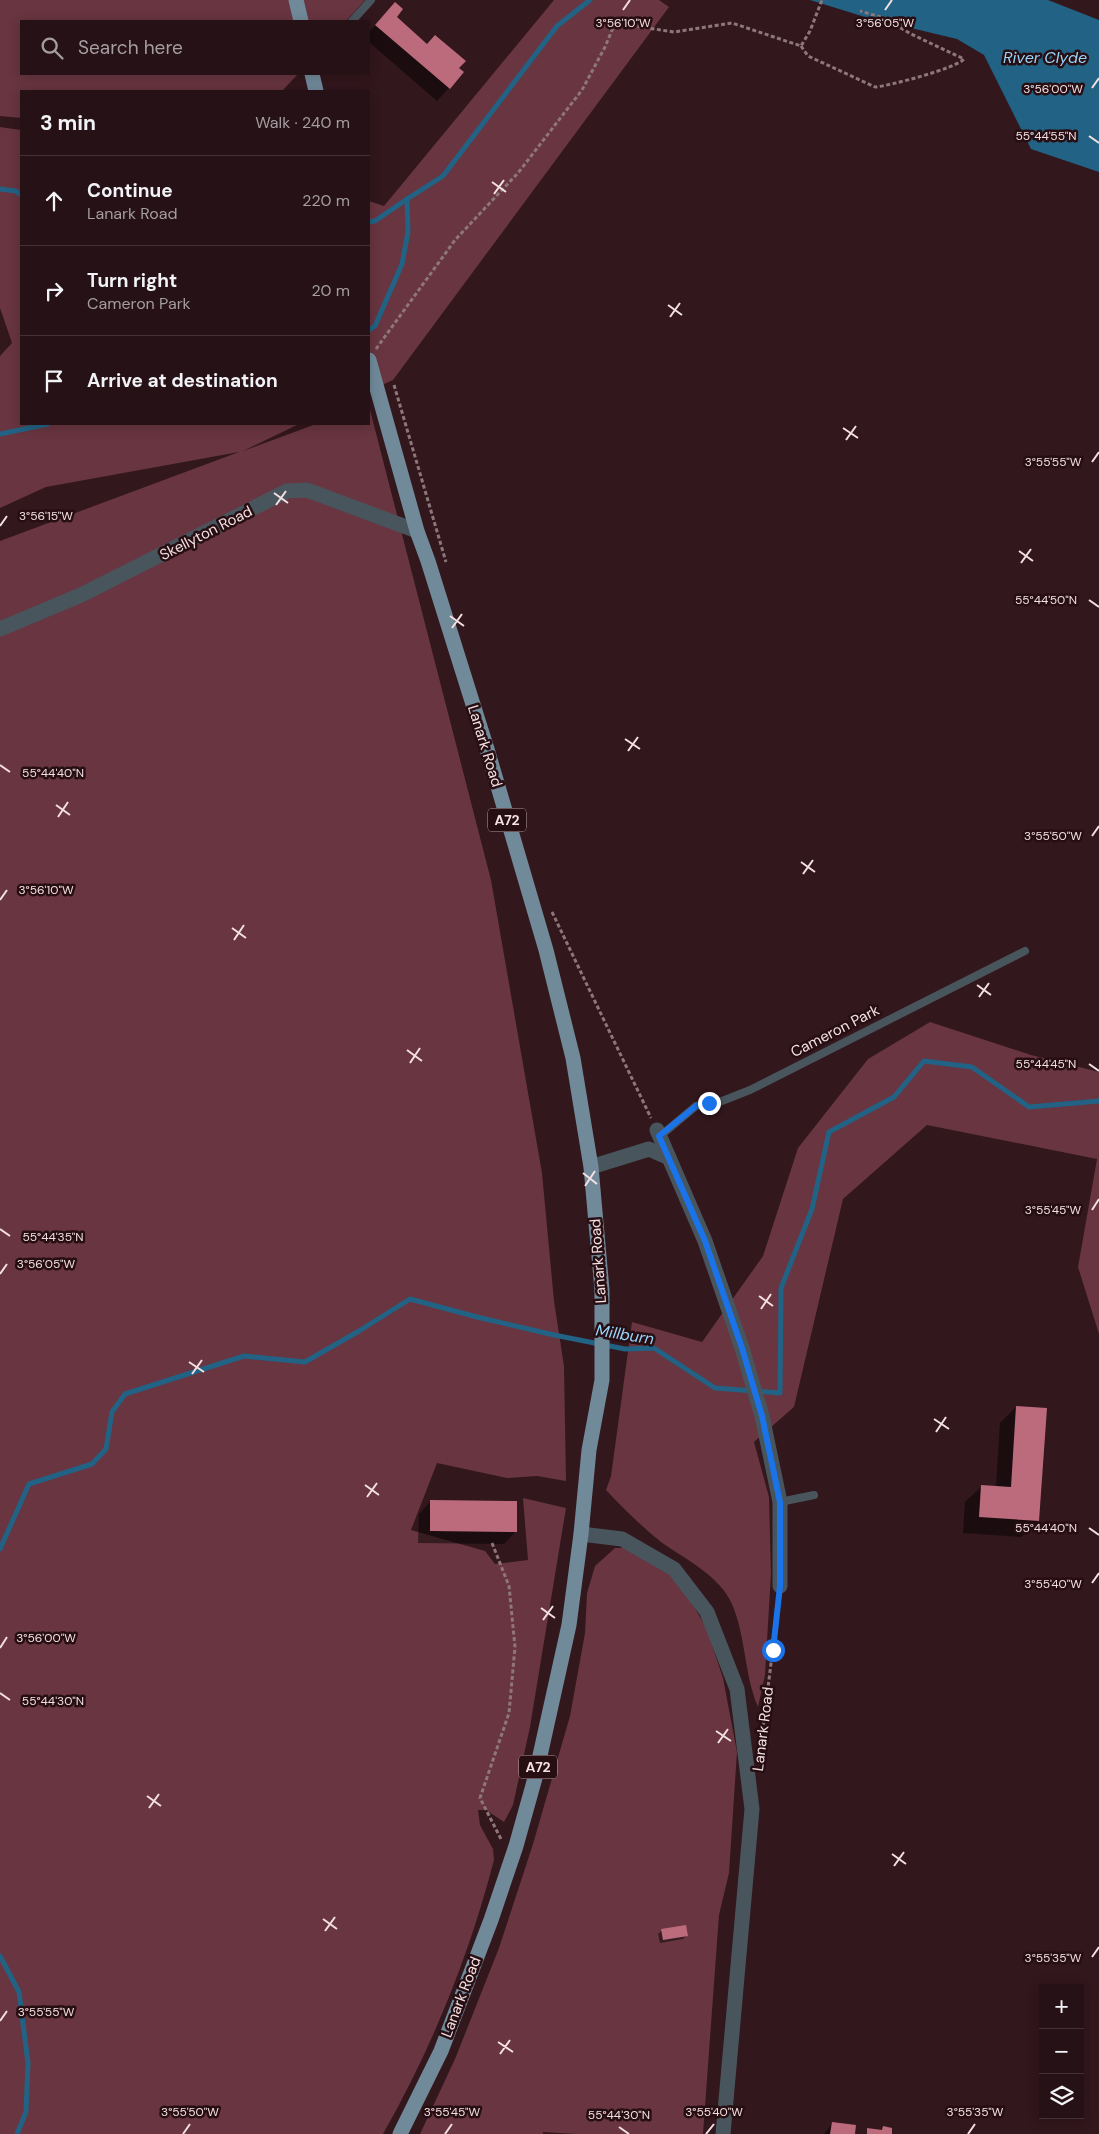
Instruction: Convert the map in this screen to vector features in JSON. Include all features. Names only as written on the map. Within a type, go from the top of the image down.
[{"type":"main road","points":[[296,0],[301,20]]},
{"type":"main road","points":[[312,75],[316,90]]},
{"type":"main road","name":"Lanark Road","points":[[370,364],[417,531],[487,749],[546,950],[573,1058],[591,1167],[602,1290],[602,1380],[589,1450],[581,1534],[569,1625],[536,1778],[491,1920],[441,2052],[400,2134]]},
{"type":"street","name":"Skellyton Road","points":[[0,629],[81,595],[287,491],[307,490],[417,531]]},
{"type":"street","points":[[658,1133],[705,1241],[742,1348],[762,1416],[780,1502],[780,1586]]},
{"type":"street","points":[[591,1167],[649,1149],[668,1158]]},
{"type":"street","name":"Lanark Road","points":[[581,1534],[622,1539],[674,1569],[707,1612],[737,1689],[752,1809],[723,2134]]},
{"type":"lane","points":[[353,20],[371,0]]},
{"type":"lane","name":"Cameron Park","points":[[658,1133],[696,1106],[722,1100],[750,1090],[1025,951]]},
{"type":"lane","points":[[780,1502],[814,1495]]},
{"type":"path","points":[[801,46],[810,31],[822,0]]},
{"type":"path","points":[[370,352],[379,348],[455,240],[518,173],[582,90],[605,47],[615,23],[674,32],[732,23],[801,46],[808,56],[875,87],[886,86],[960,64],[964,59],[911,34],[884,18],[860,11]]},
{"type":"path","points":[[550,906],[658,1133]]},
{"type":"path","points":[[492,1543],[510,1586],[515,1647],[510,1714],[480,1798],[500,1840],[516,1846]]},
{"type":"path","name":"Lanark Road","points":[[760,1753],[780,1586]]},
{"type":"shaded area","points":[[0,0],[365,0],[347,20],[20,20],[20,75],[297,75],[283,90],[20,90],[20,118],[0,116]]},
{"type":"shaded area","points":[[554,0],[659,0],[669,7],[393,380],[370,391],[370,201],[384,206]]},
{"type":"shaded area","points":[[0,127],[20,130],[20,425],[297,425],[243,451],[313,425],[370,425],[370,410],[491,880],[542,1173],[554,1301],[564,1366],[566,1481],[537,1476],[507,1478],[437,1463],[411,1530],[485,1551],[495,1564],[528,1560],[523,1498],[566,1508],[530,1727],[513,1805],[504,1822],[486,1810],[478,1810],[480,1825],[493,1849],[494,1860],[484,1896],[448,2001],[418,2068],[383,2134],[0,2134],[0,541],[239,452],[46,487],[0,508],[0,356],[12,343],[0,308]]},
{"type":"shaded area","points":[[930,1022],[1031,1055],[1099,1072],[1099,1334],[1078,1267],[1097,1159],[927,1125],[843,1199],[794,1407],[754,1442],[769,1497],[771,1574],[765,1675],[758,1707],[750,1682],[737,1617],[726,1594],[711,1577],[661,1542],[632,1517],[606,1490],[611,1476],[632,1322],[702,1342],[763,1256],[798,1148],[868,1059]]},
{"type":"shaded area","points":[[615,1548],[627,1548],[667,1571],[691,1602],[706,1627],[723,1678],[737,1752],[729,1873],[719,1915],[703,2134],[576,2134],[543,2132],[543,2134],[420,2134],[455,2059],[499,1948],[533,1844],[570,1716],[585,1633],[587,1593],[595,1566]]},
{"type":"water","name":"River Clyde","points":[[810,0],[1048,0],[1099,20],[1099,172],[1031,149],[984,55],[957,39],[865,17]]},
{"type":"building","points":[[395,2],[403,9],[397,17],[427,44],[435,35],[466,61],[459,68],[464,72],[450,89],[375,25]]},
{"type":"building","points":[[1016,1406],[1047,1408],[1039,1521],[979,1517],[981,1485],[1011,1487]]},
{"type":"building","points":[[430,1500],[517,1501],[517,1532],[430,1531]]},
{"type":"building","points":[[686,1925],[688,1936],[663,1940],[661,1929]]},
{"type":"building","points":[[832,2122],[856,2125],[855,2134],[830,2134]]},
{"type":"building","points":[[883,2126],[892,2128],[892,2134],[867,2134],[867,2128],[882,2130]]},
{"type":"waterway","points":[[370,329],[375,326],[402,264],[408,232],[407,199],[443,176],[557,26],[590,0]]},
{"type":"waterway","points":[[0,189],[16,191],[20,194]]},
{"type":"waterway","points":[[370,222],[375,221],[407,199]]},
{"type":"waterway","points":[[0,434],[43,425]]},
{"type":"waterway","name":"Millburn","points":[[0,1549],[29,1484],[92,1464],[106,1449],[112,1412],[125,1394],[244,1356],[305,1362],[410,1299],[554,1335],[625,1349],[654,1348],[715,1388],[780,1393],[781,1288],[812,1209],[829,1132],[894,1097],[924,1061],[972,1067],[1029,1107],[1099,1101]]},
{"type":"waterway","points":[[0,1956],[19,1992],[28,2063],[26,2112],[17,2134]]},
{"type":"route","points":[[709,1103],[696,1106],[659,1136],[705,1241],[742,1348],[762,1416],[780,1502],[780,1586],[773,1650]]}]
